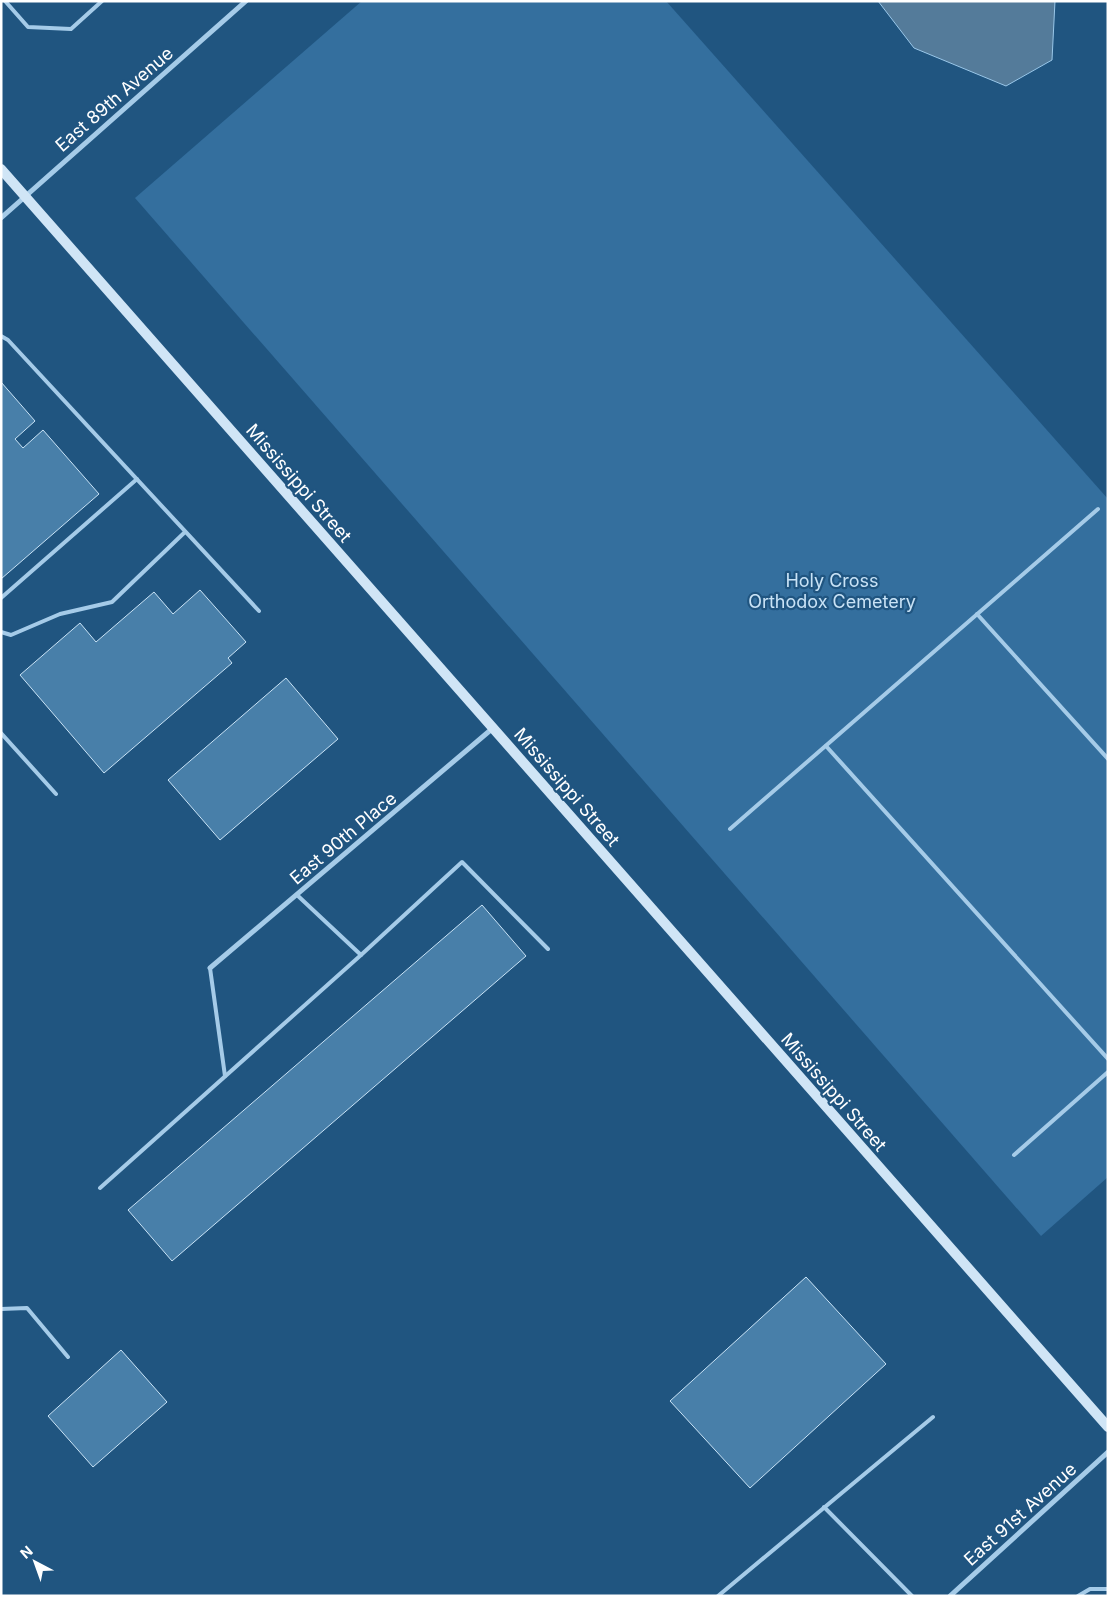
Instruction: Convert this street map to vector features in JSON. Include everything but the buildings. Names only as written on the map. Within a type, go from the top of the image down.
[{"type":"street","name":"East 89th Avenue","points":[[1,218],[246,1]]},
{"type":"street","name":"Mississippi Street","points":[[1,169],[1108,1427]]},
{"type":"street","name":"East 90th Place","points":[[210,968],[493,728]]},
{"type":"street","name":"East 91st Avenue","points":[[950,1596],[1108,1452]]},
{"type":"lane","points":[[6,1],[28,26],[70,30],[102,1]]},
{"type":"lane","points":[[1,336],[8,340],[258,611]]},
{"type":"lane","points":[[1,598],[136,479]]},
{"type":"lane","points":[[730,829],[1098,509]]},
{"type":"lane","points":[[1,632],[11,635],[60,614],[112,602],[186,532]]},
{"type":"lane","points":[[977,614],[1108,759]]},
{"type":"lane","points":[[1,733],[56,794]]},
{"type":"lane","points":[[826,746],[1108,1059]]},
{"type":"lane","points":[[100,1188],[361,955],[462,862],[548,948]]},
{"type":"lane","points":[[297,895],[361,955]]},
{"type":"lane","points":[[210,968],[225,1076]]},
{"type":"lane","points":[[1014,1155],[1108,1072]]},
{"type":"lane","points":[[1,1309],[27,1308],[68,1357]]},
{"type":"lane","points":[[718,1596],[933,1417]]},
{"type":"lane","points":[[824,1507],[912,1596]]},
{"type":"lane","points":[[1078,1596],[1090,1589],[1108,1589]]},
{"type":"green space","name":"Holy Cross Orthodox Cemetery","points":[[362,1],[666,1],[1108,499],[1108,1177],[1041,1236],[135,198]]},
{"type":"shaded area","points":[[878,1],[1055,1],[1052,60],[1006,86],[914,48]]}]
